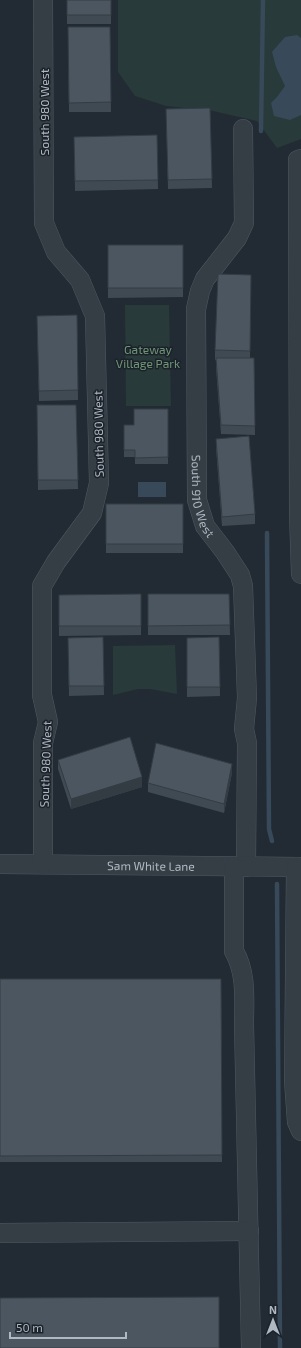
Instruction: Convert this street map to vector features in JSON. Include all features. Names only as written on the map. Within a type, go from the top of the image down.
[{"type":"street","name":"South 980 West","points":[[43,864],[43,743],[48,722],[42,695],[42,586],[56,562],[92,513],[99,483],[95,316],[80,280],[56,252],[44,223],[44,0]]},
{"type":"street","name":"South 910 West","points":[[243,129],[244,223],[237,238],[205,279],[200,291],[196,309],[197,500],[205,526],[234,565],[240,575],[243,586],[247,698],[244,729],[247,743],[234,951],[239,960],[244,980],[251,1348]]},
{"type":"street","points":[[300,159],[299,514],[301,574]]},
{"type":"street","name":"Sam White Lane","points":[[0,864],[298,867]]},
{"type":"street","points":[[298,867],[294,1081],[297,1122],[300,1128]]},
{"type":"street","points":[[0,1233],[249,1231]]},
{"type":"green space","points":[[118,0],[301,0],[301,139],[277,148],[257,121],[213,111],[166,106],[135,96],[118,72]]},
{"type":"green space","name":"Gateway Village Park","points":[[125,305],[169,305],[171,406],[126,406]]},
{"type":"green space","points":[[175,645],[177,694],[150,689],[138,689],[113,695],[113,646]]},
{"type":"water","points":[[297,35],[301,38],[301,115],[290,120],[274,116],[271,103],[285,86],[276,67],[272,52],[285,37]]},
{"type":"water","points":[[138,482],[166,482],[166,497],[138,497]]},
{"type":"building","points":[[67,0],[111,0],[111,15],[67,15]]},
{"type":"building","points":[[68,27],[110,27],[111,102],[69,103]]},
{"type":"building","points":[[210,108],[212,179],[168,180],[166,109]]},
{"type":"building","points":[[157,135],[158,180],[75,181],[74,137]]},
{"type":"building","points":[[108,245],[183,245],[183,288],[108,288]]},
{"type":"building","points":[[218,274],[251,275],[250,351],[215,350]]},
{"type":"building","points":[[77,315],[78,390],[39,391],[37,316]]},
{"type":"building","points":[[216,358],[254,358],[255,426],[221,425]]},
{"type":"building","points":[[37,405],[76,405],[78,480],[38,480]]},
{"type":"building","points":[[134,409],[168,409],[168,457],[135,458],[135,450],[124,450],[124,425],[134,425]]},
{"type":"building","points":[[249,436],[255,514],[222,517],[216,439]]},
{"type":"building","points":[[106,504],[183,504],[183,544],[106,544]]},
{"type":"building","points":[[141,594],[141,626],[59,626],[59,595]]},
{"type":"building","points":[[148,594],[229,594],[230,625],[148,626]]},
{"type":"building","points":[[103,637],[104,686],[69,686],[68,638]]},
{"type":"building","points":[[219,637],[220,687],[187,687],[187,638]]},
{"type":"building","points":[[130,737],[142,777],[71,799],[58,760]]},
{"type":"building","points":[[156,743],[232,764],[224,804],[148,783]]},
{"type":"building","points":[[0,979],[221,979],[222,1155],[0,1156]]},
{"type":"building","points":[[219,1297],[219,1348],[0,1348],[0,1298]]},
{"type":"waterway","points":[[261,131],[263,0]]},
{"type":"waterway","points":[[267,533],[269,829],[272,841]]},
{"type":"waterway","points":[[277,884],[280,1348]]}]
